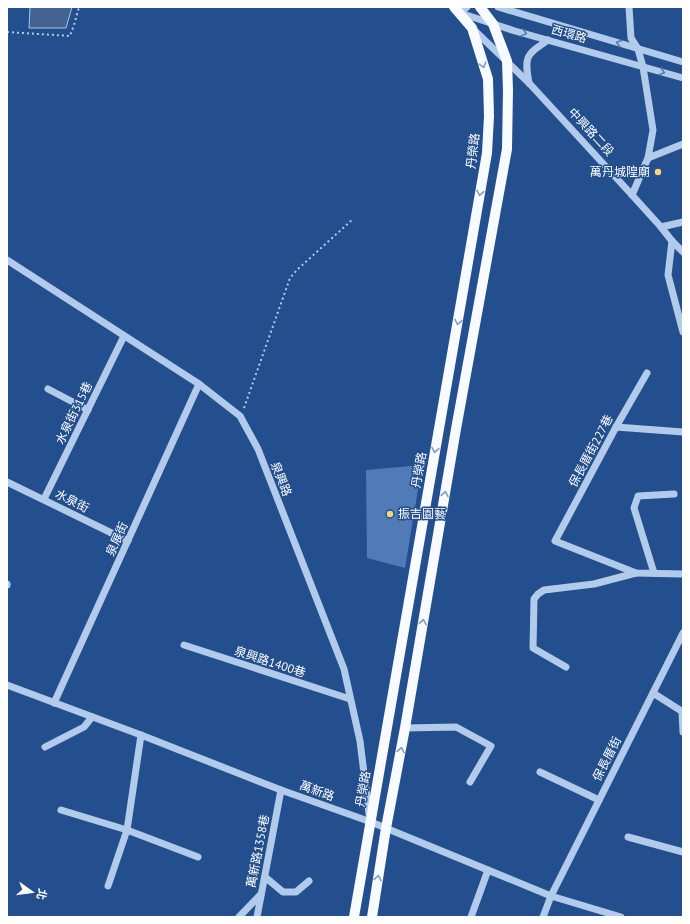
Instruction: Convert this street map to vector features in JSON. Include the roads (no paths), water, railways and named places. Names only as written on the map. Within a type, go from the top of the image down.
[{"type":"main road","name":"中興路二段","points":[[480,7],[493,24],[507,61]]},
{"type":"main road","name":"中興路二段","points":[[460,9],[472,28]]},
{"type":"main road","name":"丹榮路","points":[[354,917],[487,153],[489,116],[488,79],[472,28]]},
{"type":"main road","points":[[372,917],[386,828],[406,728],[456,429],[508,149],[507,61]]},
{"type":"main road","points":[[439,427],[456,429]]},
{"type":"street","name":"西環路","points":[[498,7],[683,62]]},
{"type":"street","points":[[629,7],[631,38],[638,49],[643,67],[653,130],[648,158],[632,195]]},
{"type":"street","name":"西環路","points":[[460,9],[493,24],[514,31],[683,78]]},
{"type":"street","name":"中興路二段","points":[[472,28],[529,83],[683,252]]},
{"type":"street","points":[[529,83],[526,60],[534,49],[548,40]]},
{"type":"street","points":[[648,158],[683,144]]},
{"type":"street","points":[[661,227],[683,222]]},
{"type":"street","points":[[672,241],[668,275],[683,332]]},
{"type":"street","name":"泉興路","points":[[7,260],[199,384],[240,416],[258,449],[344,669],[360,741],[370,822]]},
{"type":"street","name":"水泉街315巷","points":[[44,500],[124,336]]},
{"type":"street","name":"保長厝街227巷","points":[[636,573],[555,541],[647,373]]},
{"type":"street","name":"泉展街","points":[[54,703],[199,384]]},
{"type":"street","points":[[48,388],[88,410]]},
{"type":"street","points":[[616,428],[683,432]]},
{"type":"street","name":"水泉街","points":[[7,482],[128,541]]},
{"type":"street","points":[[654,573],[634,508],[638,496],[674,494]]},
{"type":"street","points":[[566,667],[533,648],[534,599],[538,594],[544,590],[594,584],[636,573],[683,574]]},
{"type":"street","name":"保長厝街","points":[[543,917],[551,896],[683,633]]},
{"type":"street","name":"泉興路1400巷","points":[[184,645],[350,699]]},
{"type":"street","name":"萬新路","points":[[7,685],[141,735],[281,790],[386,828],[551,896],[620,917]]},
{"type":"street","points":[[653,693],[683,712],[683,732]]},
{"type":"street","points":[[45,747],[84,727],[92,717]]},
{"type":"street","points":[[406,728],[456,727],[491,746],[470,782]]},
{"type":"street","points":[[108,886],[128,830],[141,735]]},
{"type":"street","points":[[540,772],[599,800]]},
{"type":"street","name":"萬新路1358巷","points":[[257,917],[281,790]]},
{"type":"street","points":[[61,810],[128,830],[198,857]]},
{"type":"street","points":[[628,837],[683,852]]},
{"type":"street","points":[[471,917],[488,870]]},
{"type":"street","points":[[265,877],[283,892],[296,892],[308,881]]},
{"type":"street","points":[[239,917],[261,894]]},
{"type":"water","points":[[30,7],[72,7],[66,28],[29,28]]},
{"type":"place","name":"萬丹城隍廟","points":[[658,172]]},
{"type":"place","name":"振吉園藝","points":[[390,514]]}]
